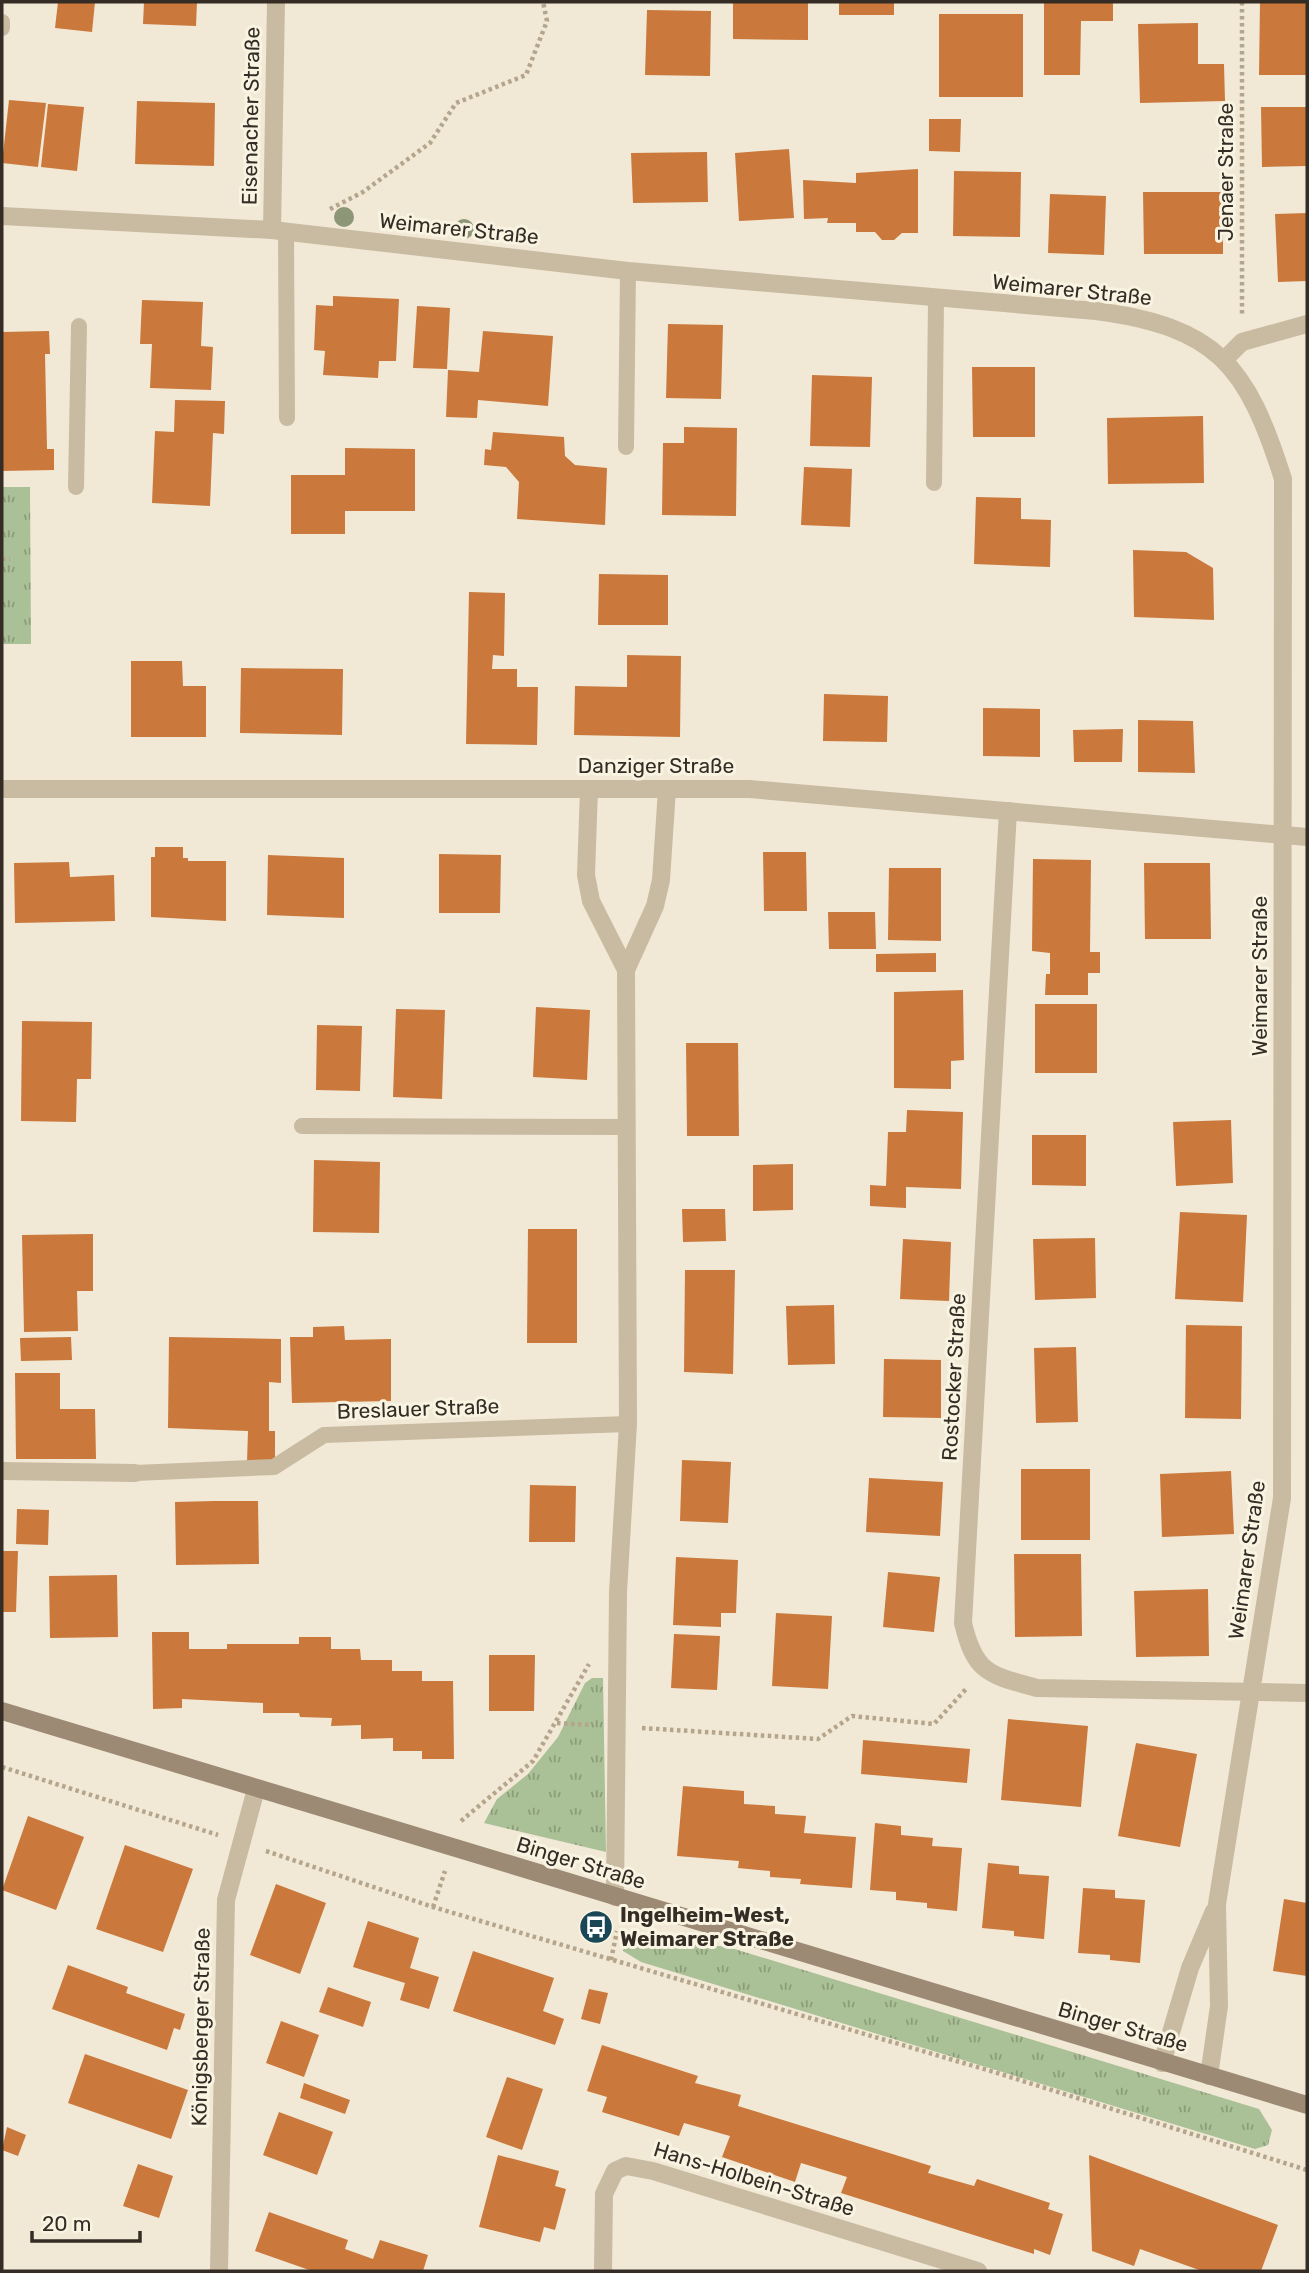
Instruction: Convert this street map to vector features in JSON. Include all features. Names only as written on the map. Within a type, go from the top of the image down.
[{"type":"main road","name":"Binger Straße","points":[[2,1712],[1307,2105]]},
{"type":"street","name":"Eisenacher Straße","points":[[276,2],[279,231]]},
{"type":"street","name":"Weimarer Straße","points":[[2,216],[279,231],[628,271],[1144,318],[1186,332],[1226,358],[1265,420],[1283,479],[1282,1499],[1217,1904],[1219,2006],[1209,2076]]},
{"type":"street","points":[[1226,358],[1242,342],[1307,324]]},
{"type":"street","name":"Danziger Straße","points":[[2,789],[749,789],[1307,837]]},
{"type":"street","points":[[589,789],[586,875],[591,901],[626,970]]},
{"type":"street","points":[[615,1897],[618,1592],[628,1424],[626,970],[655,906],[661,880],[667,789]]},
{"type":"street","name":"Rostocker Straße","points":[[984,1669],[970,1650],[963,1623],[1008,811]]},
{"type":"street","points":[[2,1471],[135,1473]]},
{"type":"street","points":[[984,1669],[1000,1678],[1037,1688],[1307,1693]]},
{"type":"street","name":"Königsberger Straße","points":[[219,2271],[226,1900],[256,1788]]},
{"type":"street","name":"Weimarer Straße","points":[[1162,2063],[1190,1968],[1217,1904]]},
{"type":"street","name":"Hans-Holbein-Straße","points":[[603,2271],[604,2194],[615,2171],[626,2166],[653,2171],[978,2271]]},
{"type":"lane","points":[[2,22],[2,28]]},
{"type":"lane","points":[[279,231],[287,418]]},
{"type":"lane","points":[[626,447],[628,271]]},
{"type":"lane","points":[[934,483],[936,299]]},
{"type":"lane","points":[[76,487],[79,326]]},
{"type":"lane","points":[[302,1126],[626,1127]]},
{"type":"lane","name":"Breslauer Straße","points":[[135,1473],[274,1467],[324,1435],[628,1424]]},
{"type":"path","points":[[279,231],[363,192],[430,144],[456,103],[526,75],[547,22],[543,2]]},
{"type":"path","name":"Jenaer Straße","points":[[1241,2],[1242,342]]},
{"type":"path","points":[[2,559],[10,559]]},
{"type":"path","points":[[461,1821],[533,1761],[558,1723],[594,1653]]},
{"type":"path","points":[[558,1723],[818,1739],[852,1716],[934,1724],[984,1669]]},
{"type":"path","points":[[2,1768],[242,1842],[433,1907],[993,2072],[1307,2170]]},
{"type":"path","points":[[433,1907],[445,1869]]},
{"type":"path","points":[[611,1960],[617,1931]]},
{"type":"green space","points":[[2,487],[30,487],[31,644],[2,644]]},
{"type":"green space","points":[[592,1678],[603,1678],[606,1852],[484,1823],[497,1799],[528,1774],[558,1737],[585,1683]]},
{"type":"green space","points":[[627,1936],[728,1947],[1259,2109],[1272,2130],[1268,2145],[1255,2149],[641,1962],[623,1951]]},
{"type":"building","points":[[58,2],[95,2],[92,32],[55,28]]},
{"type":"building","points":[[144,2],[197,2],[196,26],[143,24]]},
{"type":"building","points":[[733,2],[808,2],[808,40],[733,39]]},
{"type":"building","points":[[839,2],[894,2],[894,15],[839,15]]},
{"type":"building","points":[[1044,2],[1113,2],[1113,21],[1081,21],[1080,75],[1044,75]]},
{"type":"building","points":[[1260,2],[1307,2],[1307,75],[1259,75]]},
{"type":"building","points":[[647,10],[711,11],[710,76],[645,75]]},
{"type":"building","points":[[939,14],[1023,14],[1023,97],[939,97]]},
{"type":"building","points":[[1198,23],[1198,64],[1224,64],[1225,101],[1140,103],[1138,24]]},
{"type":"building","points":[[9,100],[46,103],[38,167],[2,163]]},
{"type":"building","points":[[137,101],[215,103],[214,166],[135,164]]},
{"type":"building","points":[[48,104],[84,107],[77,171],[41,167]]},
{"type":"building","points":[[1261,107],[1307,107],[1307,166],[1262,167]]},
{"type":"building","points":[[929,119],[961,119],[960,152],[929,151]]},
{"type":"building","points":[[789,149],[794,218],[739,221],[735,153]]},
{"type":"building","points":[[707,152],[708,202],[633,203],[631,153]]},
{"type":"building","points":[[918,169],[918,233],[902,233],[894,240],[882,240],[875,232],[856,232],[856,223],[827,223],[828,218],[804,219],[803,180],[856,183],[856,173]]},
{"type":"building","points":[[954,171],[1021,172],[1020,237],[953,236]]},
{"type":"building","points":[[1143,192],[1223,192],[1223,254],[1144,254]]},
{"type":"building","points":[[1050,194],[1106,196],[1104,255],[1048,253]]},
{"type":"building","points":[[1307,213],[1307,281],[1278,282],[1275,214]]},
{"type":"building","points":[[333,296],[399,299],[396,361],[379,361],[378,378],[323,375],[325,351],[314,350],[316,305],[333,306]]},
{"type":"building","points":[[142,300],[203,302],[201,346],[213,347],[211,390],[150,388],[152,344],[140,344]]},
{"type":"building","points":[[417,306],[450,308],[447,369],[413,368]]},
{"type":"building","points":[[668,324],[723,325],[721,399],[666,398]]},
{"type":"building","points":[[49,331],[50,354],[45,354],[47,449],[54,449],[54,470],[2,471],[2,332]]},
{"type":"building","points":[[483,331],[553,336],[548,406],[478,400],[477,418],[446,417],[448,370],[479,372]]},
{"type":"building","points":[[972,367],[1035,367],[1035,437],[973,437]]},
{"type":"building","points":[[812,375],[872,377],[870,447],[810,446]]},
{"type":"building","points":[[175,400],[225,401],[224,434],[213,433],[210,506],[152,503],[155,431],[174,432]]},
{"type":"building","points":[[1203,416],[1204,483],[1108,484],[1107,418]]},
{"type":"building","points":[[684,427],[737,428],[736,516],[662,515],[663,443],[684,443]]},
{"type":"building","points":[[493,432],[564,437],[565,456],[575,465],[607,468],[605,525],[517,519],[519,482],[506,467],[484,465],[485,449],[491,450]]},
{"type":"building","points":[[345,448],[415,449],[415,511],[345,511],[345,534],[291,534],[291,475],[345,475]]},
{"type":"building","points":[[804,467],[852,469],[850,527],[801,525]]},
{"type":"building","points":[[976,497],[1021,498],[1021,519],[1051,520],[1050,567],[974,564]]},
{"type":"building","points":[[1133,550],[1186,552],[1213,568],[1214,620],[1134,617]]},
{"type":"building","points":[[599,574],[668,575],[668,625],[598,625]]},
{"type":"building","points":[[469,592],[505,593],[504,656],[493,655],[492,669],[517,669],[517,687],[538,687],[537,745],[466,744]]},
{"type":"building","points":[[627,655],[681,656],[680,737],[574,735],[575,686],[627,687]]},
{"type":"building","points":[[131,661],[182,661],[183,686],[206,686],[206,737],[131,737]]},
{"type":"building","points":[[241,668],[343,669],[342,735],[240,733]]},
{"type":"building","points":[[824,694],[888,696],[887,742],[823,741]]},
{"type":"building","points":[[983,708],[1040,709],[1040,757],[983,756]]},
{"type":"building","points":[[1138,720],[1193,721],[1195,773],[1138,772]]},
{"type":"building","points":[[1123,729],[1122,762],[1074,762],[1073,730]]},
{"type":"building","points":[[155,847],[183,847],[183,858],[188,858],[188,861],[226,861],[226,921],[151,917],[151,857],[155,857]]},
{"type":"building","points":[[763,852],[806,852],[807,911],[764,911]]},
{"type":"building","points":[[439,854],[501,855],[500,913],[439,913]]},
{"type":"building","points":[[268,855],[344,858],[344,918],[267,915]]},
{"type":"building","points":[[1033,859],[1091,860],[1090,952],[1100,952],[1100,973],[1088,973],[1088,995],[1045,995],[1046,974],[1050,974],[1050,953],[1032,951]]},
{"type":"building","points":[[69,862],[70,877],[114,875],[115,921],[15,923],[14,863]]},
{"type":"building","points":[[1144,863],[1210,863],[1211,939],[1145,939]]},
{"type":"building","points":[[889,868],[941,868],[941,941],[888,940]]},
{"type":"building","points":[[828,912],[875,912],[876,949],[829,949]]},
{"type":"building","points":[[936,953],[936,972],[876,972],[876,954]]},
{"type":"building","points":[[963,990],[964,1060],[951,1061],[951,1089],[894,1088],[894,992]]},
{"type":"building","points":[[1035,1004],[1097,1004],[1097,1073],[1035,1073]]},
{"type":"building","points":[[536,1007],[590,1010],[587,1080],[533,1077]]},
{"type":"building","points":[[396,1009],[445,1010],[442,1099],[393,1097]]},
{"type":"building","points":[[22,1021],[92,1022],[91,1079],[77,1079],[76,1122],[21,1121]]},
{"type":"building","points":[[317,1025],[362,1026],[360,1091],[316,1090]]},
{"type":"building","points":[[686,1043],[738,1043],[739,1136],[687,1136]]},
{"type":"building","points":[[907,1110],[963,1112],[961,1189],[906,1187],[906,1208],[870,1206],[870,1185],[886,1186],[888,1132],[906,1132]]},
{"type":"building","points":[[1231,1120],[1233,1183],[1176,1186],[1173,1122]]},
{"type":"building","points":[[1032,1135],[1086,1135],[1086,1186],[1032,1185]]},
{"type":"building","points":[[314,1160],[380,1162],[379,1233],[313,1232]]},
{"type":"building","points":[[793,1164],[793,1210],[753,1211],[753,1165]]},
{"type":"building","points":[[682,1209],[725,1209],[726,1241],[683,1242]]},
{"type":"building","points":[[1180,1212],[1247,1215],[1243,1302],[1175,1299]]},
{"type":"building","points":[[528,1229],[577,1229],[577,1343],[527,1343]]},
{"type":"building","points":[[93,1234],[93,1291],[77,1291],[78,1331],[24,1332],[22,1235]]},
{"type":"building","points":[[1095,1238],[1096,1298],[1035,1300],[1033,1239]]},
{"type":"building","points":[[903,1239],[951,1242],[949,1301],[900,1299]]},
{"type":"building","points":[[685,1270],[735,1270],[733,1374],[684,1372]]},
{"type":"building","points":[[834,1305],[835,1364],[788,1365],[786,1306]]},
{"type":"building","points":[[1186,1325],[1242,1326],[1241,1419],[1185,1418]]},
{"type":"building","points":[[344,1326],[345,1340],[391,1339],[391,1401],[292,1403],[290,1337],[313,1337],[313,1327]]},
{"type":"building","points":[[71,1337],[72,1360],[21,1361],[20,1338]]},
{"type":"building","points":[[169,1337],[281,1339],[281,1383],[269,1382],[269,1431],[275,1431],[275,1463],[247,1462],[248,1431],[168,1428]]},
{"type":"building","points":[[1076,1347],[1078,1422],[1036,1423],[1034,1348]]},
{"type":"building","points":[[884,1359],[941,1360],[941,1418],[883,1417]]},
{"type":"building","points":[[15,1373],[60,1373],[60,1409],[95,1409],[96,1459],[16,1459]]},
{"type":"building","points":[[682,1460],[731,1462],[728,1523],[680,1521]]},
{"type":"building","points":[[1021,1469],[1090,1469],[1090,1540],[1021,1540]]},
{"type":"building","points":[[1231,1471],[1234,1534],[1162,1537],[1160,1474]]},
{"type":"building","points":[[869,1478],[943,1482],[940,1536],[866,1532]]},
{"type":"building","points":[[530,1485],[576,1486],[575,1542],[529,1542]]},
{"type":"building","points":[[258,1501],[259,1564],[176,1565],[175,1502]]},
{"type":"building","points":[[17,1509],[49,1510],[48,1545],[16,1544]]},
{"type":"building","points":[[2,1551],[18,1551],[16,1612],[2,1612]]},
{"type":"building","points":[[1014,1554],[1081,1554],[1082,1636],[1015,1637]]},
{"type":"building","points":[[676,1557],[738,1560],[736,1613],[721,1613],[721,1627],[673,1625]]},
{"type":"building","points":[[888,1572],[940,1577],[934,1632],[883,1627]]},
{"type":"building","points":[[117,1575],[118,1637],[50,1638],[49,1576]]},
{"type":"building","points":[[1208,1589],[1209,1656],[1136,1657],[1134,1591]]},
{"type":"building","points":[[776,1613],[832,1616],[828,1689],[772,1686]]},
{"type":"building","points":[[152,1632],[189,1632],[189,1649],[227,1649],[227,1644],[299,1644],[299,1637],[331,1637],[331,1649],[360,1649],[361,1660],[392,1660],[392,1671],[422,1671],[422,1681],[453,1681],[454,1759],[422,1759],[422,1751],[393,1751],[393,1738],[361,1739],[361,1725],[331,1726],[332,1718],[300,1717],[299,1713],[263,1713],[263,1703],[182,1699],[182,1708],[153,1709]]},
{"type":"building","points":[[674,1634],[720,1636],[717,1690],[671,1688]]},
{"type":"building","points":[[489,1655],[535,1655],[534,1711],[489,1711]]},
{"type":"building","points":[[1008,1719],[1088,1726],[1081,1807],[1001,1800]]},
{"type":"building","points":[[863,1740],[970,1749],[967,1783],[861,1774]]},
{"type":"building","points":[[1136,1743],[1197,1754],[1180,1847],[1118,1836]]},
{"type":"building","points":[[683,1786],[744,1791],[744,1804],[775,1806],[775,1814],[806,1816],[804,1833],[856,1837],[852,1888],[800,1884],[801,1879],[770,1877],[770,1871],[738,1868],[739,1861],[677,1856]]},
{"type":"building","points":[[28,1816],[84,1837],[56,1910],[2,1890]]},
{"type":"building","points":[[875,1823],[901,1826],[901,1835],[933,1838],[932,1846],[962,1848],[957,1911],[927,1908],[927,1903],[896,1900],[896,1892],[870,1890]]},
{"type":"building","points":[[125,1845],[193,1869],[163,1952],[96,1929]]},
{"type":"building","points":[[988,1863],[1019,1866],[1019,1874],[1049,1876],[1044,1939],[1014,1936],[1014,1931],[982,1928]]},
{"type":"building","points":[[276,1884],[326,1903],[300,1974],[250,1955]]},
{"type":"building","points":[[1083,1888],[1115,1890],[1115,1898],[1145,1900],[1140,1963],[1110,1960],[1110,1955],[1078,1953]]},
{"type":"building","points":[[1284,1899],[1307,1903],[1307,1976],[1273,1971]]},
{"type":"building","points":[[368,1921],[419,1938],[410,1968],[439,1977],[429,2009],[400,2000],[405,1983],[353,1967]]},
{"type":"building","points":[[473,1951],[554,1978],[543,2011],[564,2019],[555,2045],[453,2011]]},
{"type":"building","points":[[68,1965],[128,1987],[126,1993],[185,2014],[180,2030],[174,2028],[167,2050],[52,2009]]},
{"type":"building","points":[[328,1987],[371,2002],[363,2027],[319,2012]]},
{"type":"building","points":[[589,1989],[608,1993],[600,2024],[581,2019]]},
{"type":"building","points":[[281,2021],[319,2035],[304,2077],[266,2063]]},
{"type":"building","points":[[602,2045],[698,2076],[695,2083],[741,2095],[738,2106],[931,2166],[928,2173],[974,2186],[977,2179],[1050,2203],[1048,2209],[1063,2214],[1050,2255],[1034,2249],[1034,2254],[841,2193],[847,2177],[801,2163],[795,2182],[722,2157],[730,2136],[684,2123],[679,2136],[602,2112],[607,2097],[587,2091]]},
{"type":"building","points":[[85,2054],[188,2090],[171,2139],[68,2103]]},
{"type":"building","points":[[507,2077],[543,2089],[522,2150],[486,2137]]},
{"type":"building","points":[[304,2083],[350,2100],[345,2114],[300,2098]]},
{"type":"building","points":[[279,2112],[333,2132],[317,2175],[263,2155]]},
{"type":"building","points":[[7,2127],[26,2135],[18,2156],[2,2150]]},
{"type":"building","points":[[498,2155],[559,2171],[555,2186],[566,2189],[555,2230],[544,2227],[540,2242],[479,2227]]},
{"type":"building","points":[[1089,2155],[1278,2225],[1261,2271],[1202,2271],[1140,2249],[1134,2266],[1092,2251]]},
{"type":"building","points":[[138,2164],[173,2176],[159,2218],[123,2206]]},
{"type":"building","points":[[269,2212],[348,2240],[345,2249],[373,2259],[380,2240],[428,2255],[423,2271],[312,2271],[255,2251]]},
{"type":"place","name":"Ingelheim-West, Weimarer Straße","points":[[596,1927]]}]
